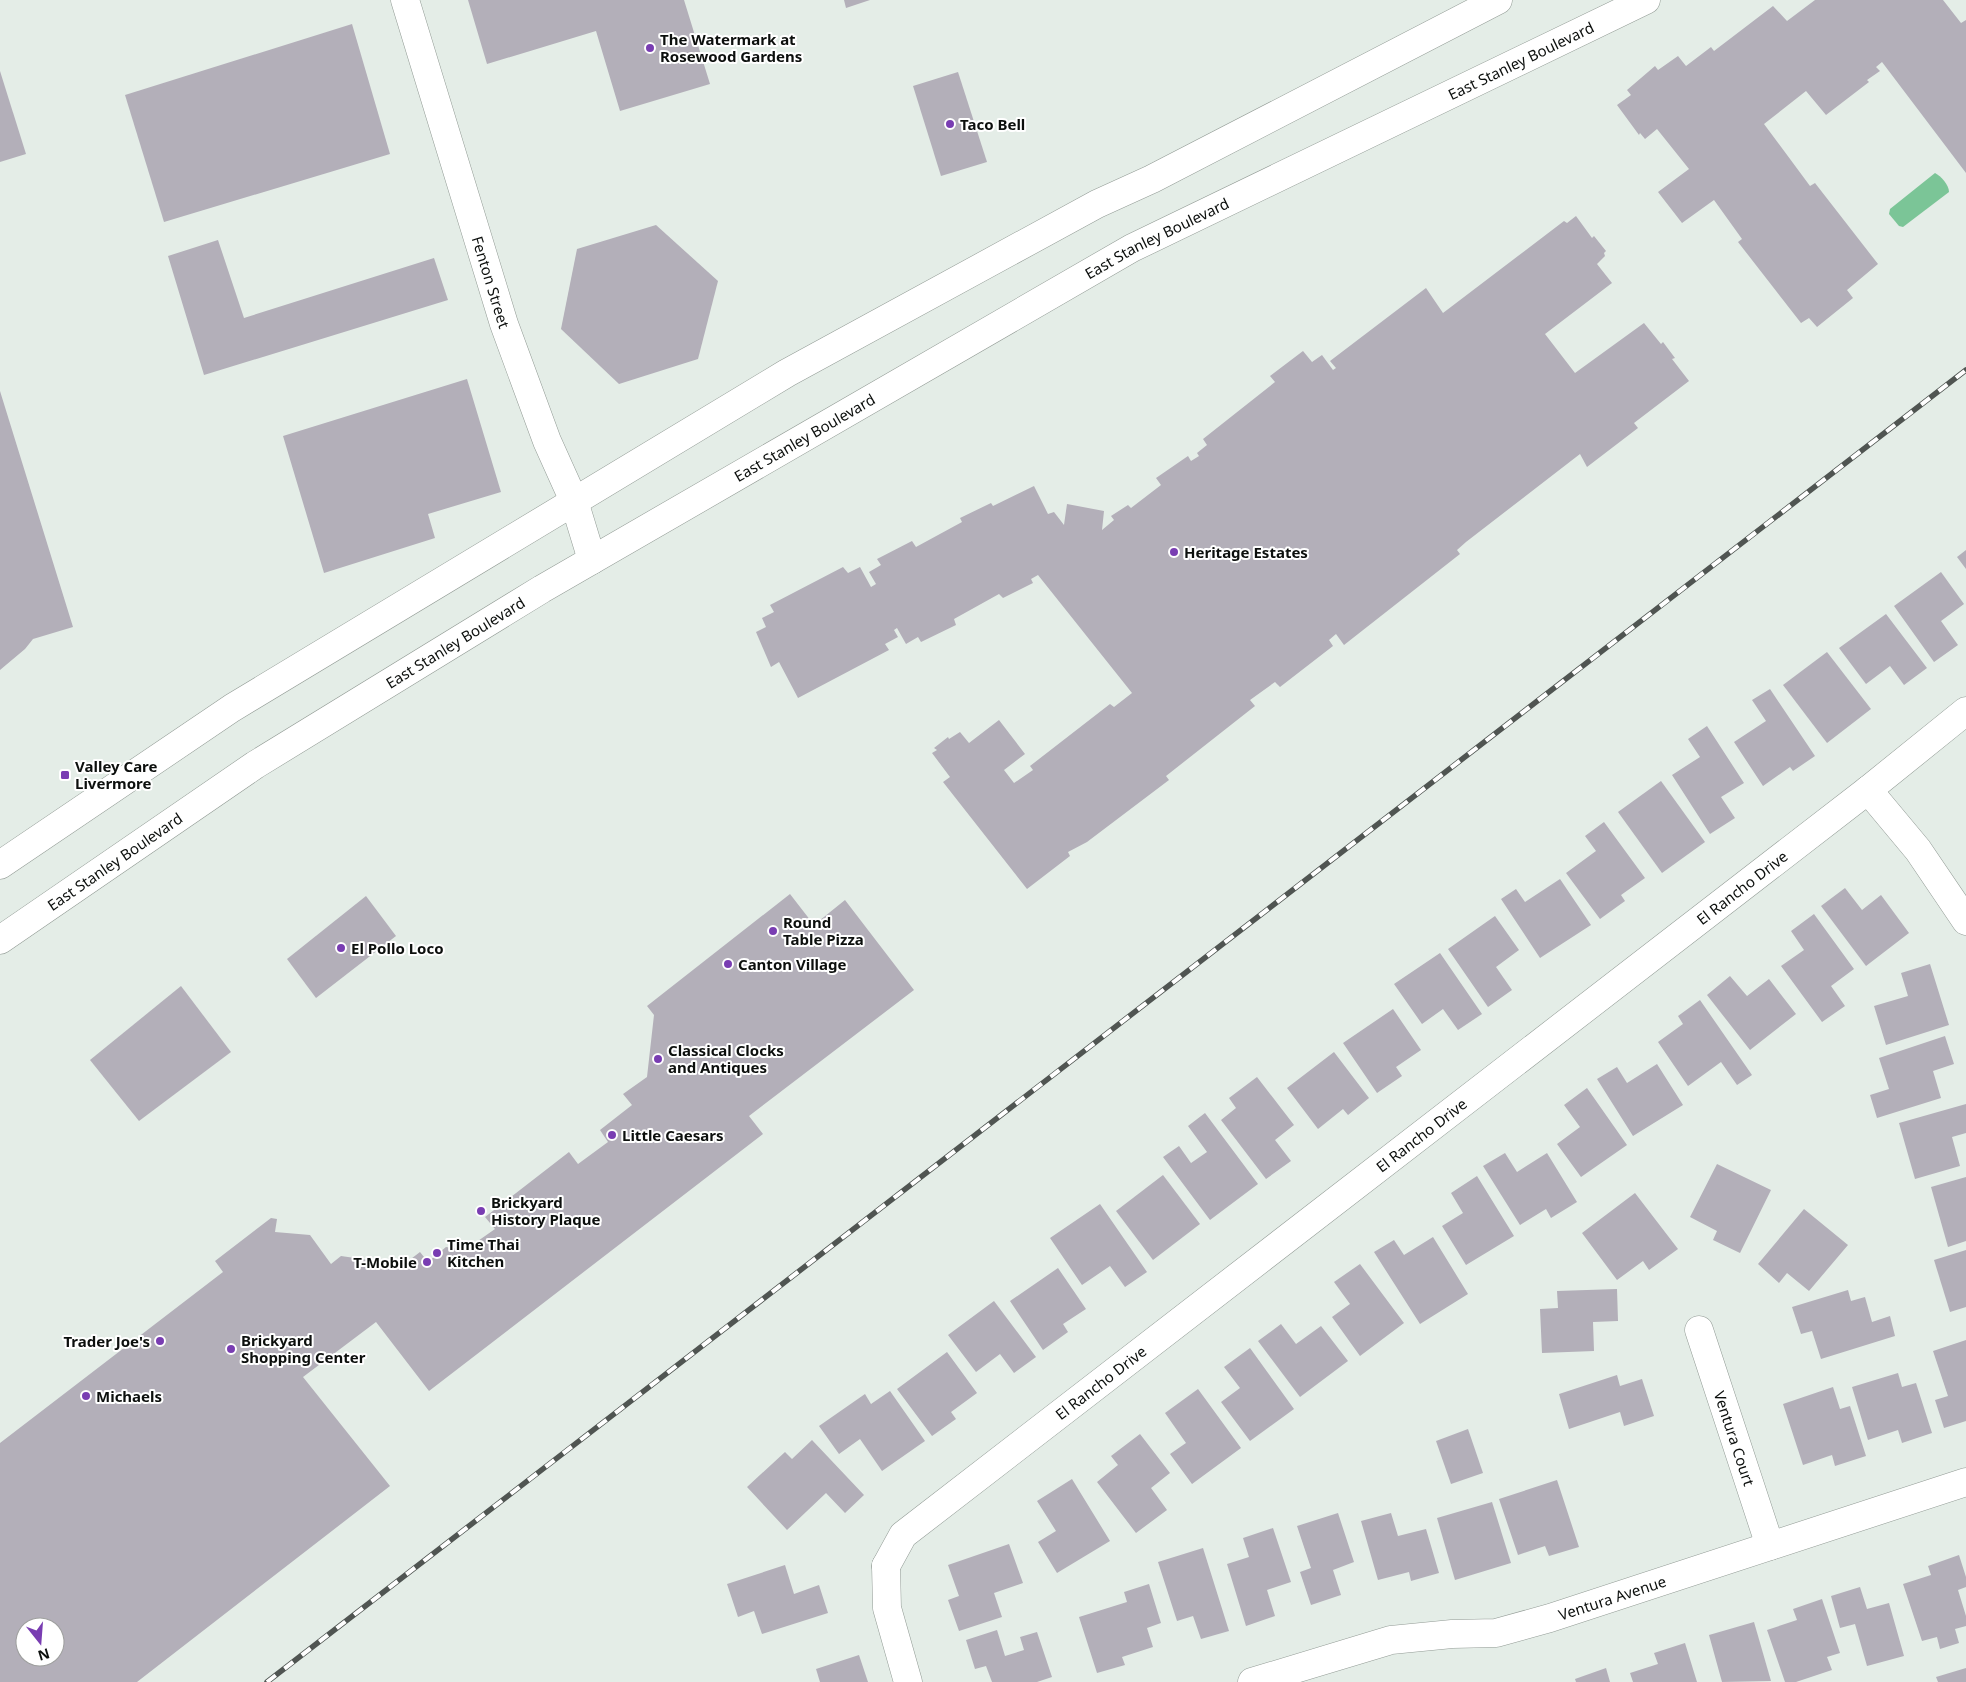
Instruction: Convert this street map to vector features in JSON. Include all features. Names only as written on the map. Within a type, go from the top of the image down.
[{"type":"main road","name":"Fenton Street","points":[[405,0],[504,324],[547,441],[574,501],[592,560]]},
{"type":"main road","points":[[0,865],[232,708],[787,373],[1088,209],[1498,0]]},
{"type":"main road","name":"East Stanley Boulevard","points":[[0,940],[255,765],[542,589],[1132,248],[1646,0]]},
{"type":"main road","name":"El Rancho Drive","points":[[908,1682],[887,1608],[886,1566],[903,1534],[1868,790],[1966,711]]},
{"type":"main road","points":[[1868,790],[1918,850],[1966,921]]},
{"type":"main road","name":"Ventura Court","points":[[1699,1330],[1770,1546]]},
{"type":"main road","name":"Ventura Avenue","points":[[1252,1682],[1391,1640],[1496,1632],[1541,1621],[1966,1482]]},
{"type":"shaded area","points":[[1935,173],[1948,186],[1949,192],[1903,227],[1899,226],[1889,214],[1890,209]]},
{"type":"building","name":"The Watermark at Rosewood Gardens","points":[[468,0],[684,0],[710,84],[620,111],[596,31],[487,64]]},
{"type":"building","points":[[844,0],[870,0],[846,8]]},
{"type":"building","points":[[1815,0],[1943,0],[1961,23],[1966,20],[1966,173],[1882,62],[1876,67],[1880,71],[1867,80],[1869,82],[1826,115],[1806,91],[1764,124],[1810,186],[1815,183],[1878,264],[1847,290],[1853,298],[1817,327],[1809,318],[1801,323],[1738,242],[1742,239],[1714,200],[1682,223],[1658,192],[1689,169],[1657,129],[1645,139],[1640,133],[1639,135],[1617,105],[1631,95],[1627,90],[1655,66],[1658,70],[1678,56],[1686,66],[1711,47],[1714,51],[1773,6],[1787,21]]},
{"type":"building","points":[[352,24],[390,154],[164,222],[125,95]]},
{"type":"building","points":[[0,71],[26,154],[0,162]]},
{"type":"building","name":"Taco Bell","points":[[958,72],[987,162],[941,176],[913,86]]},
{"type":"building","name":"Heritage Estates","points":[[1576,216],[1592,238],[1594,236],[1606,251],[1604,253],[1605,256],[1597,264],[1612,283],[1545,334],[1575,373],[1644,323],[1661,344],[1663,342],[1675,358],[1672,359],[1689,381],[1634,423],[1638,428],[1587,467],[1580,454],[1466,542],[1457,550],[1460,554],[1344,645],[1336,634],[1329,640],[1333,646],[1280,687],[1275,682],[1250,700],[1255,706],[1166,776],[1169,780],[1087,842],[1068,852],[1070,856],[1027,889],[943,782],[950,777],[932,753],[937,750],[934,748],[948,737],[949,739],[960,732],[969,743],[999,720],[1025,754],[1004,770],[1014,783],[1033,770],[1030,766],[1110,704],[1114,707],[1132,693],[1038,575],[1031,579],[1033,583],[1003,598],[999,594],[954,619],[956,625],[921,642],[918,637],[906,644],[897,628],[894,630],[898,637],[885,644],[889,650],[798,698],[779,662],[771,667],[756,632],[766,627],[762,618],[774,612],[770,605],[843,567],[848,573],[860,567],[871,587],[876,584],[869,572],[881,565],[877,559],[912,541],[916,547],[962,522],[960,518],[991,503],[993,506],[1034,486],[1048,514],[1054,512],[1064,525],[1067,504],[1104,511],[1102,530],[1114,520],[1111,516],[1128,505],[1131,508],[1161,485],[1156,478],[1188,456],[1191,461],[1199,456],[1197,453],[1207,445],[1203,439],[1275,382],[1270,376],[1303,351],[1312,362],[1322,355],[1333,370],[1336,368],[1330,361],[1426,288],[1443,313],[1564,221],[1567,223]]},
{"type":"building","points":[[656,225],[718,281],[698,359],[619,384],[561,329],[577,249]]},
{"type":"building","points":[[218,240],[244,318],[434,258],[448,300],[204,375],[168,256]]},
{"type":"building","points":[[467,379],[501,492],[428,514],[435,538],[324,573],[283,436]]},
{"type":"building","points":[[0,391],[73,627],[33,639],[25,649],[0,670]]},
{"type":"building","points":[[1966,550],[1966,569],[1957,557]]},
{"type":"building","points":[[1941,572],[1964,604],[1941,621],[1958,645],[1934,662],[1894,606]]},
{"type":"building","points":[[1886,614],[1927,668],[1904,685],[1890,666],[1866,684],[1839,648]]},
{"type":"building","points":[[1827,652],[1871,709],[1827,743],[1783,685]]},
{"type":"building","points":[[1770,689],[1815,756],[1793,771],[1790,767],[1763,786],[1734,742],[1766,721],[1752,700]]},
{"type":"building","points":[[1707,726],[1744,783],[1721,797],[1735,818],[1710,834],[1672,775],[1700,757],[1688,739]]},
{"type":"building","points":[[1661,781],[1705,842],[1662,873],[1618,812]]},
{"type":"building","points":[[1604,822],[1645,878],[1621,895],[1625,901],[1600,919],[1566,873],[1596,851],[1585,836]]},
{"type":"building","points":[[1560,879],[1591,925],[1540,958],[1501,899],[1516,889],[1525,902]]},
{"type":"building","points":[[1845,888],[1862,910],[1881,895],[1909,933],[1866,966],[1821,906]]},
{"type":"building","name":"Brickyard Shopping Center","points":[[790,894],[814,925],[845,900],[914,990],[749,1116],[763,1134],[429,1391],[376,1322],[303,1377],[390,1486],[137,1682],[0,1682],[0,1443],[223,1272],[215,1261],[271,1218],[277,1219],[275,1232],[310,1235],[331,1264],[341,1256],[403,1265],[420,1252],[428,1262],[446,1247],[465,1250],[495,1229],[485,1217],[569,1152],[578,1164],[608,1142],[600,1130],[632,1105],[623,1094],[647,1077],[654,1015],[647,1006]]},
{"type":"building","name":"El Pollo Loco","points":[[366,896],[396,936],[316,998],[287,959]]},
{"type":"building","points":[[1814,914],[1854,969],[1831,986],[1845,1006],[1822,1022],[1781,966],[1804,950],[1791,931]]},
{"type":"building","points":[[1495,916],[1519,950],[1496,967],[1512,990],[1488,1007],[1448,949]]},
{"type":"building","points":[[1440,953],[1482,1014],[1458,1030],[1443,1009],[1422,1024],[1394,984]]},
{"type":"building","points":[[1930,964],[1949,1025],[1886,1045],[1874,1006],[1908,996],[1901,973]]},
{"type":"building","points":[[1730,976],[1747,996],[1769,979],[1796,1014],[1750,1050],[1707,995]]},
{"type":"building","points":[[181,986],[231,1052],[139,1121],[90,1060]]},
{"type":"building","points":[[1700,1000],[1752,1075],[1737,1085],[1721,1062],[1688,1086],[1658,1042],[1683,1024],[1678,1016]]},
{"type":"building","points":[[1393,1009],[1421,1050],[1396,1067],[1402,1076],[1377,1093],[1343,1043]]},
{"type":"building","points":[[1945,1036],[1954,1064],[1933,1071],[1941,1098],[1877,1118],[1870,1095],[1889,1089],[1879,1058]]},
{"type":"building","points":[[1334,1052],[1369,1098],[1348,1115],[1343,1109],[1318,1129],[1287,1088]]},
{"type":"building","points":[[1657,1064],[1683,1105],[1633,1136],[1597,1079],[1617,1067],[1627,1083]]},
{"type":"building","points":[[1257,1077],[1294,1125],[1275,1140],[1291,1161],[1266,1179],[1221,1120],[1236,1108],[1229,1098]]},
{"type":"building","points":[[1587,1088],[1627,1145],[1581,1177],[1557,1144],[1580,1127],[1564,1105]]},
{"type":"building","points":[[1966,1104],[1966,1133],[1952,1137],[1960,1166],[1915,1179],[1899,1123]]},
{"type":"building","points":[[1205,1113],[1258,1184],[1210,1220],[1163,1157],[1179,1146],[1191,1163],[1207,1152],[1188,1126]]},
{"type":"building","points":[[1505,1153],[1517,1172],[1547,1153],[1577,1202],[1551,1218],[1546,1209],[1520,1225],[1483,1166]]},
{"type":"building","points":[[1717,1164],[1771,1190],[1740,1253],[1713,1240],[1717,1231],[1690,1217]]},
{"type":"building","points":[[1163,1175],[1200,1224],[1153,1260],[1116,1211]]},
{"type":"building","points":[[1477,1176],[1514,1236],[1466,1265],[1442,1226],[1463,1213],[1451,1193]]},
{"type":"building","points":[[1966,1177],[1966,1241],[1948,1247],[1931,1187]]},
{"type":"building","points":[[1635,1193],[1678,1249],[1649,1270],[1643,1261],[1617,1280],[1582,1233]]},
{"type":"building","points":[[1100,1204],[1147,1272],[1125,1287],[1110,1266],[1082,1285],[1050,1238]]},
{"type":"building","points":[[1804,1209],[1848,1245],[1809,1291],[1787,1273],[1779,1283],[1758,1264]]},
{"type":"building","points":[[1433,1237],[1468,1294],[1420,1324],[1374,1252],[1394,1240],[1404,1255]]},
{"type":"building","points":[[1966,1250],[1966,1307],[1950,1312],[1934,1260]]},
{"type":"building","points":[[1360,1264],[1404,1323],[1360,1356],[1332,1317],[1350,1304],[1334,1282]]},
{"type":"building","points":[[1058,1268],[1086,1309],[1063,1324],[1068,1332],[1043,1350],[1010,1301]]},
{"type":"building","points":[[1617,1289],[1618,1321],[1593,1322],[1594,1351],[1542,1353],[1540,1309],[1558,1308],[1557,1291]]},
{"type":"building","points":[[1848,1290],[1851,1301],[1865,1297],[1872,1322],[1890,1316],[1895,1336],[1821,1359],[1812,1331],[1801,1334],[1792,1307]]},
{"type":"building","points":[[994,1301],[1036,1357],[1014,1373],[1000,1354],[976,1372],[948,1335]]},
{"type":"building","points":[[1281,1324],[1296,1344],[1321,1326],[1348,1361],[1300,1397],[1258,1341]]},
{"type":"building","points":[[1966,1340],[1966,1421],[1944,1428],[1935,1400],[1948,1396],[1933,1351]]},
{"type":"building","points":[[1250,1348],[1294,1409],[1250,1441],[1221,1402],[1240,1388],[1224,1367]]},
{"type":"building","points":[[947,1352],[977,1393],[951,1412],[956,1419],[932,1436],[897,1389]]},
{"type":"building","points":[[1898,1373],[1902,1387],[1916,1383],[1932,1433],[1902,1443],[1898,1430],[1868,1440],[1852,1387]]},
{"type":"building","points":[[1617,1375],[1620,1386],[1642,1379],[1654,1416],[1624,1426],[1620,1412],[1569,1429],[1559,1394]]},
{"type":"building","points":[[1833,1387],[1840,1409],[1850,1406],[1866,1456],[1835,1466],[1832,1455],[1803,1465],[1783,1404]]},
{"type":"building","points":[[1198,1389],[1241,1448],[1192,1484],[1170,1454],[1186,1443],[1165,1413]]},
{"type":"building","points":[[890,1391],[925,1441],[882,1471],[860,1439],[839,1454],[819,1426],[865,1394],[871,1404]]},
{"type":"building","points":[[1468,1429],[1483,1473],[1451,1484],[1436,1441]]},
{"type":"building","points":[[1140,1434],[1170,1473],[1151,1488],[1167,1510],[1136,1533],[1097,1482],[1118,1465],[1111,1456]]},
{"type":"building","points":[[812,1440],[864,1495],[845,1513],[826,1493],[787,1530],[747,1487],[785,1452],[792,1459]]},
{"type":"building","points":[[1072,1479],[1110,1541],[1057,1573],[1038,1542],[1056,1531],[1037,1501]]},
{"type":"building","points":[[1557,1480],[1579,1547],[1549,1556],[1545,1546],[1518,1555],[1499,1499]]},
{"type":"building","points":[[1492,1502],[1511,1563],[1455,1580],[1437,1518]]},
{"type":"building","points":[[1338,1513],[1354,1562],[1333,1570],[1341,1595],[1311,1605],[1300,1572],[1311,1568],[1297,1526]]},
{"type":"building","points":[[1391,1513],[1398,1536],[1426,1529],[1439,1573],[1411,1581],[1409,1572],[1378,1580],[1361,1521]]},
{"type":"building","points":[[1273,1528],[1291,1582],[1267,1590],[1275,1616],[1246,1626],[1227,1564],[1249,1557],[1243,1538]]},
{"type":"building","points":[[1009,1544],[1023,1583],[994,1593],[1002,1617],[959,1631],[948,1600],[959,1596],[948,1565]]},
{"type":"building","points":[[1203,1548],[1229,1631],[1201,1639],[1193,1616],[1177,1621],[1158,1562]]},
{"type":"building","points":[[1959,1555],[1966,1577],[1966,1587],[1958,1590],[1966,1616],[1966,1626],[1955,1629],[1959,1643],[1940,1649],[1937,1637],[1922,1641],[1903,1584],[1931,1575],[1928,1566]]},
{"type":"building","points":[[785,1565],[794,1594],[819,1585],[828,1613],[762,1634],[754,1611],[738,1617],[727,1584]]},
{"type":"building","points":[[1149,1584],[1161,1623],[1147,1628],[1153,1647],[1122,1657],[1125,1665],[1097,1673],[1079,1617],[1127,1602],[1124,1592]]},
{"type":"building","points":[[1860,1587],[1867,1609],[1889,1603],[1904,1656],[1867,1666],[1855,1624],[1840,1628],[1831,1596]]},
{"type":"building","points":[[1822,1599],[1840,1653],[1827,1657],[1832,1670],[1796,1682],[1785,1682],[1767,1630],[1797,1620],[1793,1609]]},
{"type":"building","points":[[1754,1622],[1771,1681],[1722,1682],[1709,1635]]},
{"type":"building","points":[[997,1630],[1005,1656],[1024,1650],[1020,1637],[1037,1632],[1052,1677],[1037,1682],[992,1682],[986,1666],[975,1669],[966,1640]]},
{"type":"building","points":[[1685,1643],[1697,1682],[1633,1682],[1630,1673],[1658,1664],[1654,1653]]},
{"type":"building","points":[[859,1655],[868,1682],[820,1682],[816,1669]]},
{"type":"building","points":[[1606,1668],[1610,1682],[1576,1682],[1575,1679]]},
{"type":"building","points":[[1966,1668],[1966,1682],[1938,1682],[1936,1677]]},
{"type":"railway","points":[[267,1682],[1966,370]]},
{"type":"place","name":"The Watermark at Rosewood Gardens","points":[[650,48]]},
{"type":"place","name":"Taco Bell","points":[[950,124]]},
{"type":"place","name":"Heritage Estates","points":[[1174,552]]},
{"type":"place","name":"Valley Care Livermore","points":[[65,775]]},
{"type":"place","name":"Round Table Pizza","points":[[773,931]]},
{"type":"place","name":"El Pollo Loco","points":[[341,948]]},
{"type":"place","name":"Canton Village","points":[[728,964]]},
{"type":"place","name":"Classical Clocks and Antiques","points":[[658,1059]]},
{"type":"place","name":"Little Caesars","points":[[612,1135]]},
{"type":"place","name":"Brickyard History Plaque","points":[[481,1211]]},
{"type":"place","name":"Time Thai Kitchen","points":[[437,1253]]},
{"type":"place","name":"T-Mobile","points":[[427,1262]]},
{"type":"place","name":"Trader Joe's","points":[[160,1341]]},
{"type":"place","name":"Brickyard Shopping Center","points":[[231,1349]]},
{"type":"place","name":"Michaels","points":[[86,1396]]}]
